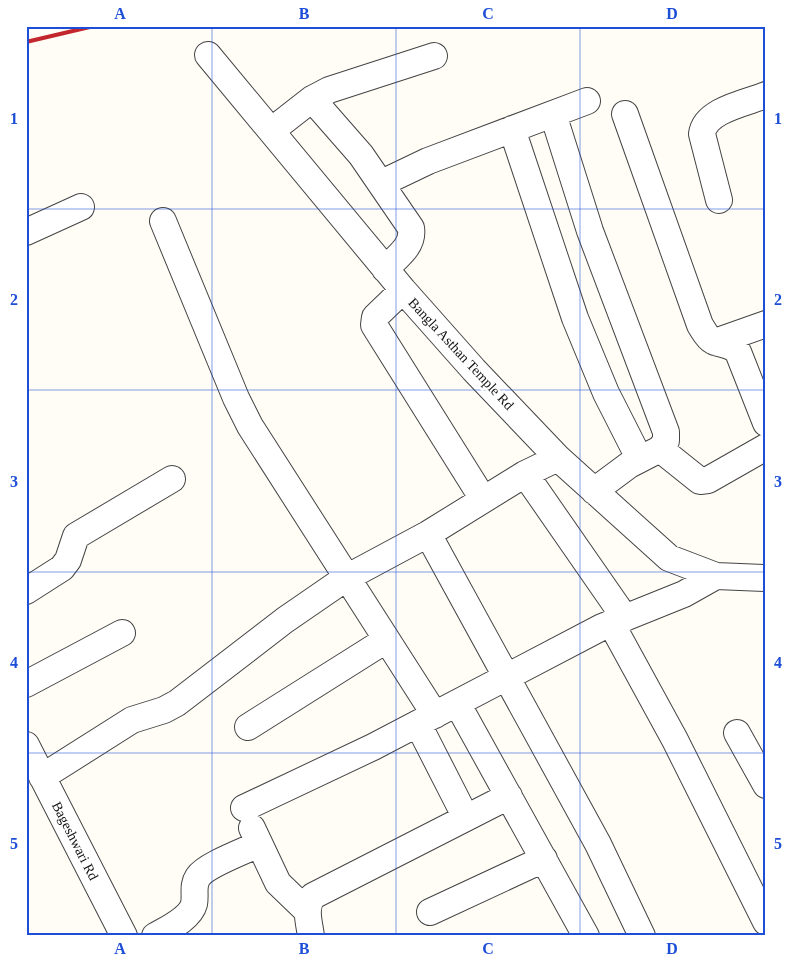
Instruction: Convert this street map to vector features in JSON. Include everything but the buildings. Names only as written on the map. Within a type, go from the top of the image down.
[{"type":"street","name":"Bangla Asthan Temple Rd","points":[[208,55],[403,290],[474,370],[558,458],[669,558],[716,576],[766,578]]},
{"type":"street","points":[[271,131],[312,99],[343,84],[434,56]]},
{"type":"street","points":[[719,200],[702,134],[703,126],[709,118],[766,95]]},
{"type":"street","points":[[312,99],[361,155],[406,220],[413,237],[408,246],[385,269]]},
{"type":"street","points":[[382,183],[428,161],[587,101]]},
{"type":"street","points":[[553,114],[590,230],[666,432],[666,441],[594,490]]},
{"type":"street","points":[[626,114],[700,325],[708,338],[715,342],[733,346],[738,352],[766,424]]},
{"type":"street","points":[[512,129],[575,318],[606,393],[650,453],[700,481],[708,480],[766,447]]},
{"type":"street","points":[[26,232],[81,207]]},
{"type":"street","points":[[163,221],[246,419],[386,640],[426,719],[466,818]]},
{"type":"street","points":[[403,290],[375,317],[374,325],[483,500]]},
{"type":"street","points":[[715,342],[766,324]]},
{"type":"street","points":[[42,777],[132,720],[164,710],[177,703],[285,620],[346,578],[428,534],[525,474],[558,458]]},
{"type":"street","points":[[525,474],[618,620],[675,740],[766,922]]},
{"type":"street","points":[[26,591],[62,568],[68,560],[76,536],[172,479]]},
{"type":"street","points":[[428,534],[598,844],[642,936]]},
{"type":"street","points":[[309,924],[278,883],[240,800],[426,719],[618,620],[684,594],[716,576]]},
{"type":"street","points":[[26,684],[122,633]]},
{"type":"street","points":[[248,726],[386,640]]},
{"type":"street","points":[[457,703],[586,936]]},
{"type":"street","points":[[737,732],[766,785]]},
{"type":"street","name":"Bageshwari Rd","points":[[26,746],[124,936]]},
{"type":"street","points":[[309,924],[308,902],[313,896],[509,796]]},
{"type":"street","points":[[155,936],[173,925],[191,910],[194,904],[194,885],[204,871],[259,844]]},
{"type":"street","points":[[430,912],[544,859]]},
{"type":"railway","points":[[26,42],[94,26]]}]
